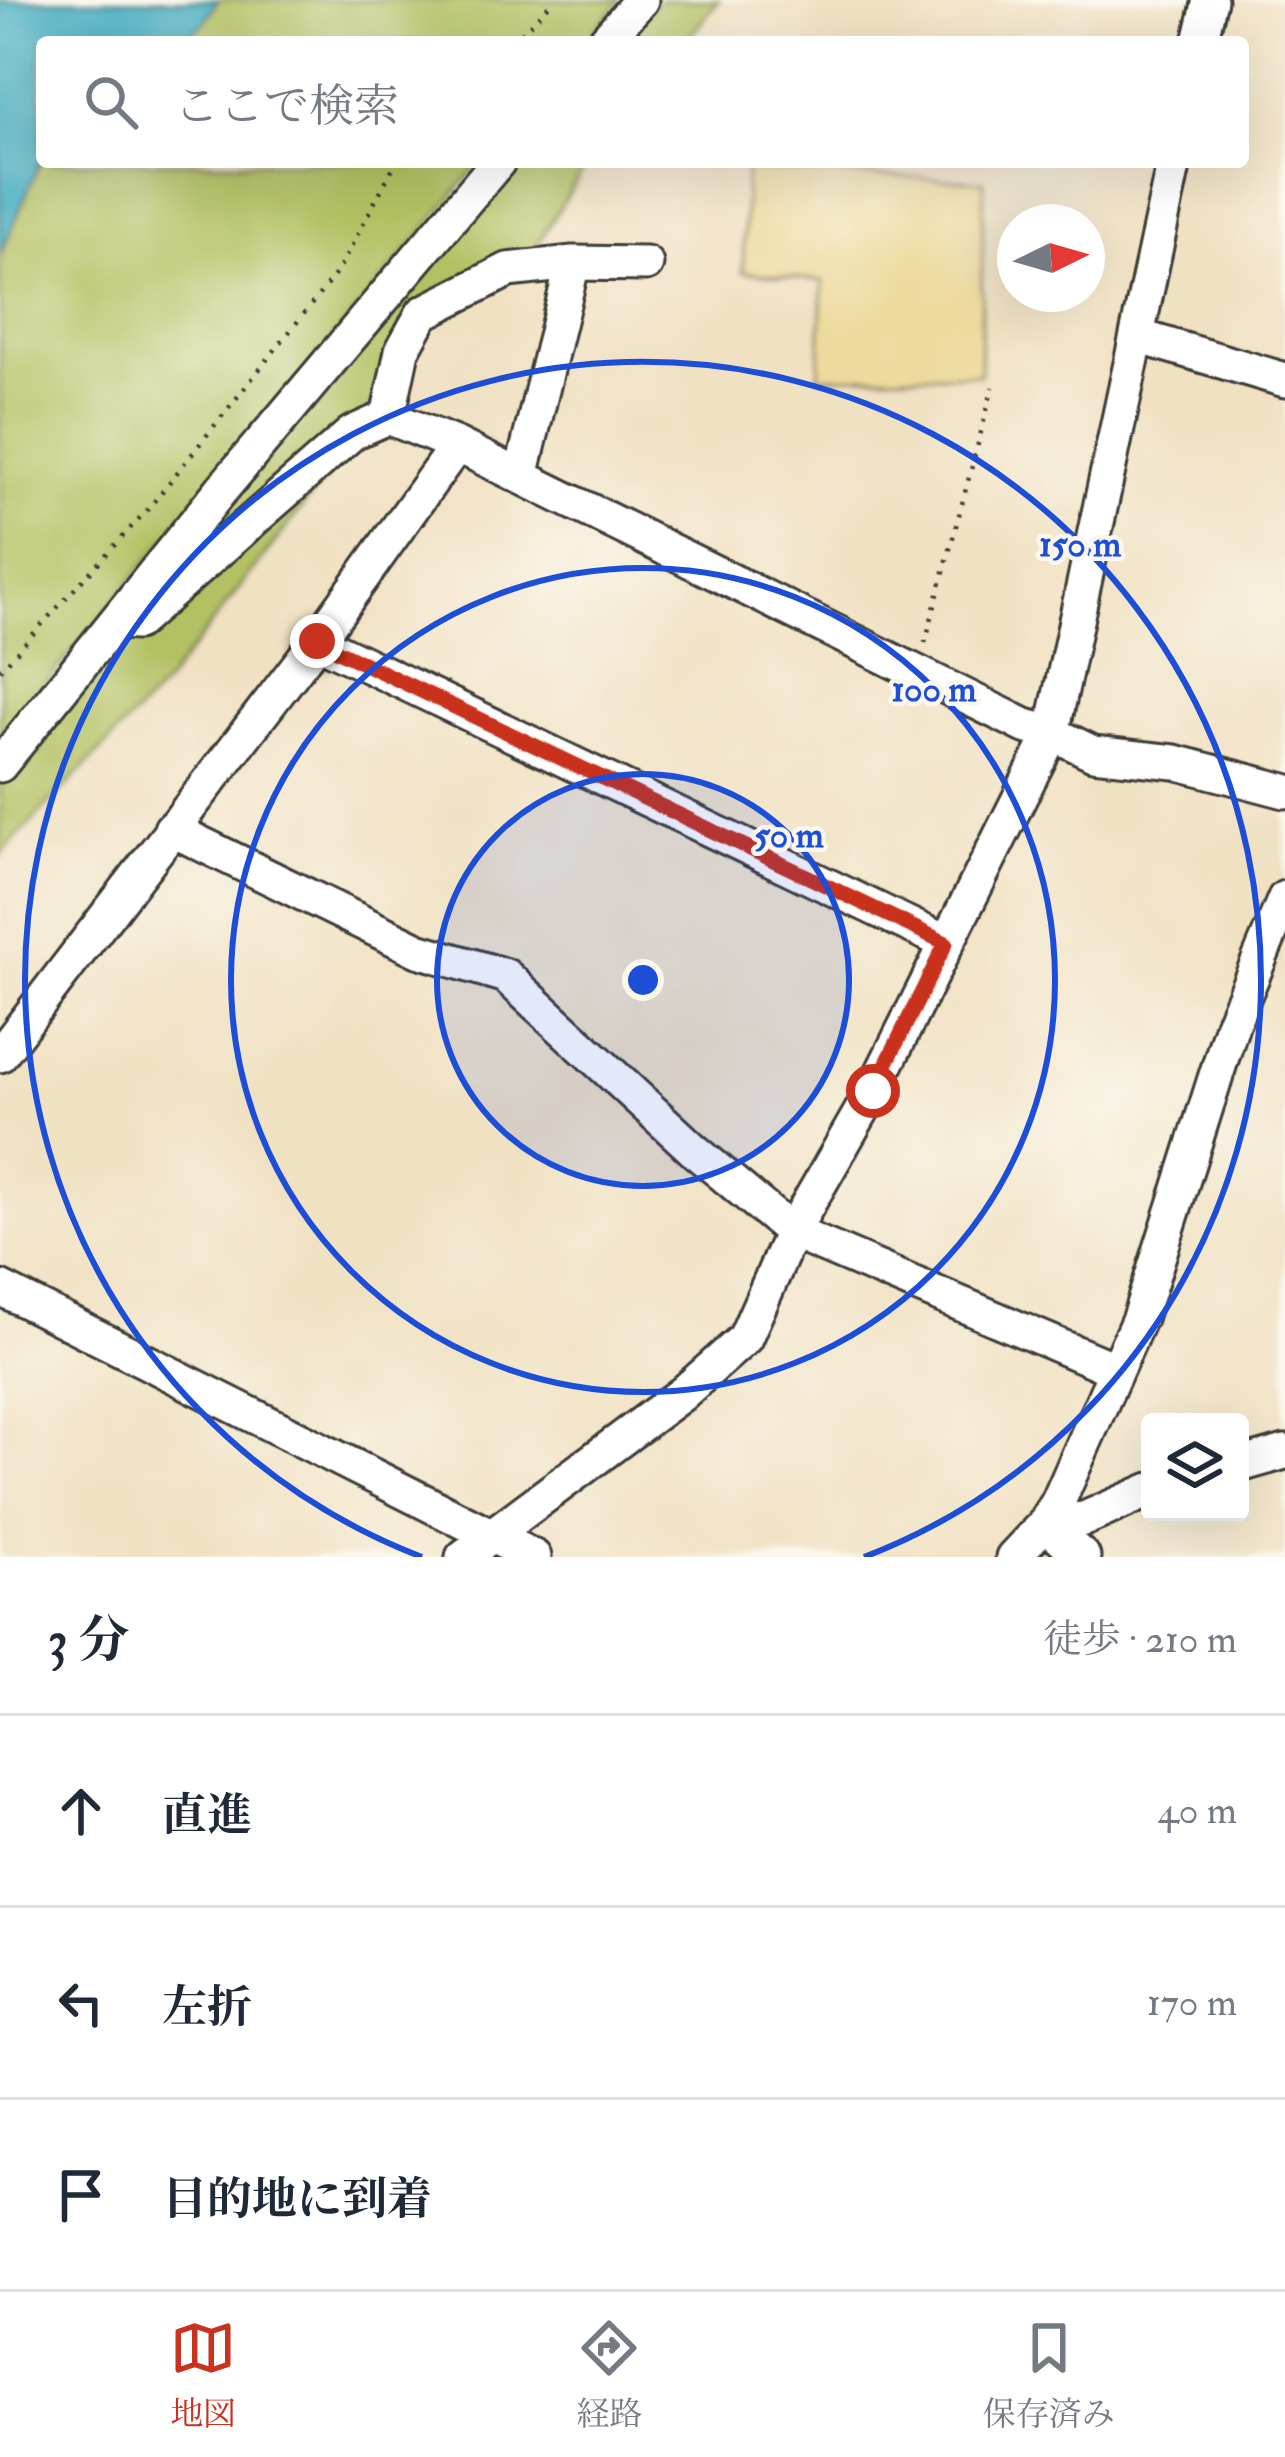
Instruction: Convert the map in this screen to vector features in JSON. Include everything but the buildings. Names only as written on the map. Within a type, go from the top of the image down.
[{"type":"street","points":[[609,36],[640,0]]},
{"type":"street","points":[[1201,36],[1210,0]]},
{"type":"street","points":[[0,765],[236,473],[493,168]]},
{"type":"street","points":[[463,1557],[682,1394],[745,1338],[792,1232],[873,1091],[1052,733],[1173,168]]},
{"type":"street","points":[[388,417],[402,351],[423,313],[508,270],[573,262],[646,264]]},
{"type":"street","points":[[521,476],[573,262]]},
{"type":"street","points":[[1137,336],[1285,380]]},
{"type":"street","points":[[118,622],[136,623],[352,433],[388,417],[458,445],[1025,726],[1093,753],[1175,762],[1285,791]]},
{"type":"street","points":[[0,1055],[317,641],[458,445]]},
{"type":"street","points":[[317,641],[946,943]]},
{"type":"street","points":[[171,829],[418,950],[506,976],[695,1151],[792,1232],[1117,1370]]},
{"type":"street","points":[[1012,1557],[1046,1523],[1058,1502],[1139,1318],[1233,1022],[1285,898]]},
{"type":"street","points":[[0,1288],[534,1557]]},
{"type":"street","points":[[1249,1462],[1285,1452]]},
{"type":"street","points":[[1046,1523],[1084,1519],[1141,1494]]},
{"type":"street","points":[[1046,1523],[1083,1557]]},
{"type":"path","points":[[519,36],[554,0]]},
{"type":"path","points":[[0,670],[148,509],[338,271],[393,168]]},
{"type":"path","points":[[918,672],[993,387]]},
{"type":"green space","points":[[218,0],[621,0],[590,36],[187,36],[203,24]]},
{"type":"green space","points":[[658,0],[719,0],[690,36],[626,36]]},
{"type":"green space","points":[[37,168],[476,168],[0,738],[0,256]]},
{"type":"green space","points":[[511,168],[584,168],[532,253],[444,292],[382,406],[145,606],[415,276]]},
{"type":"green space","points":[[336,464],[163,686],[0,855],[0,782],[113,648],[171,610]]},
{"type":"sand","points":[[746,170],[984,181],[980,374],[819,377],[823,281],[743,272]]},
{"type":"water","points":[[0,0],[218,0],[203,24],[187,36],[36,36],[37,168],[0,256]]},
{"type":"route","points":[[317,641],[946,943],[873,1091]]}]
